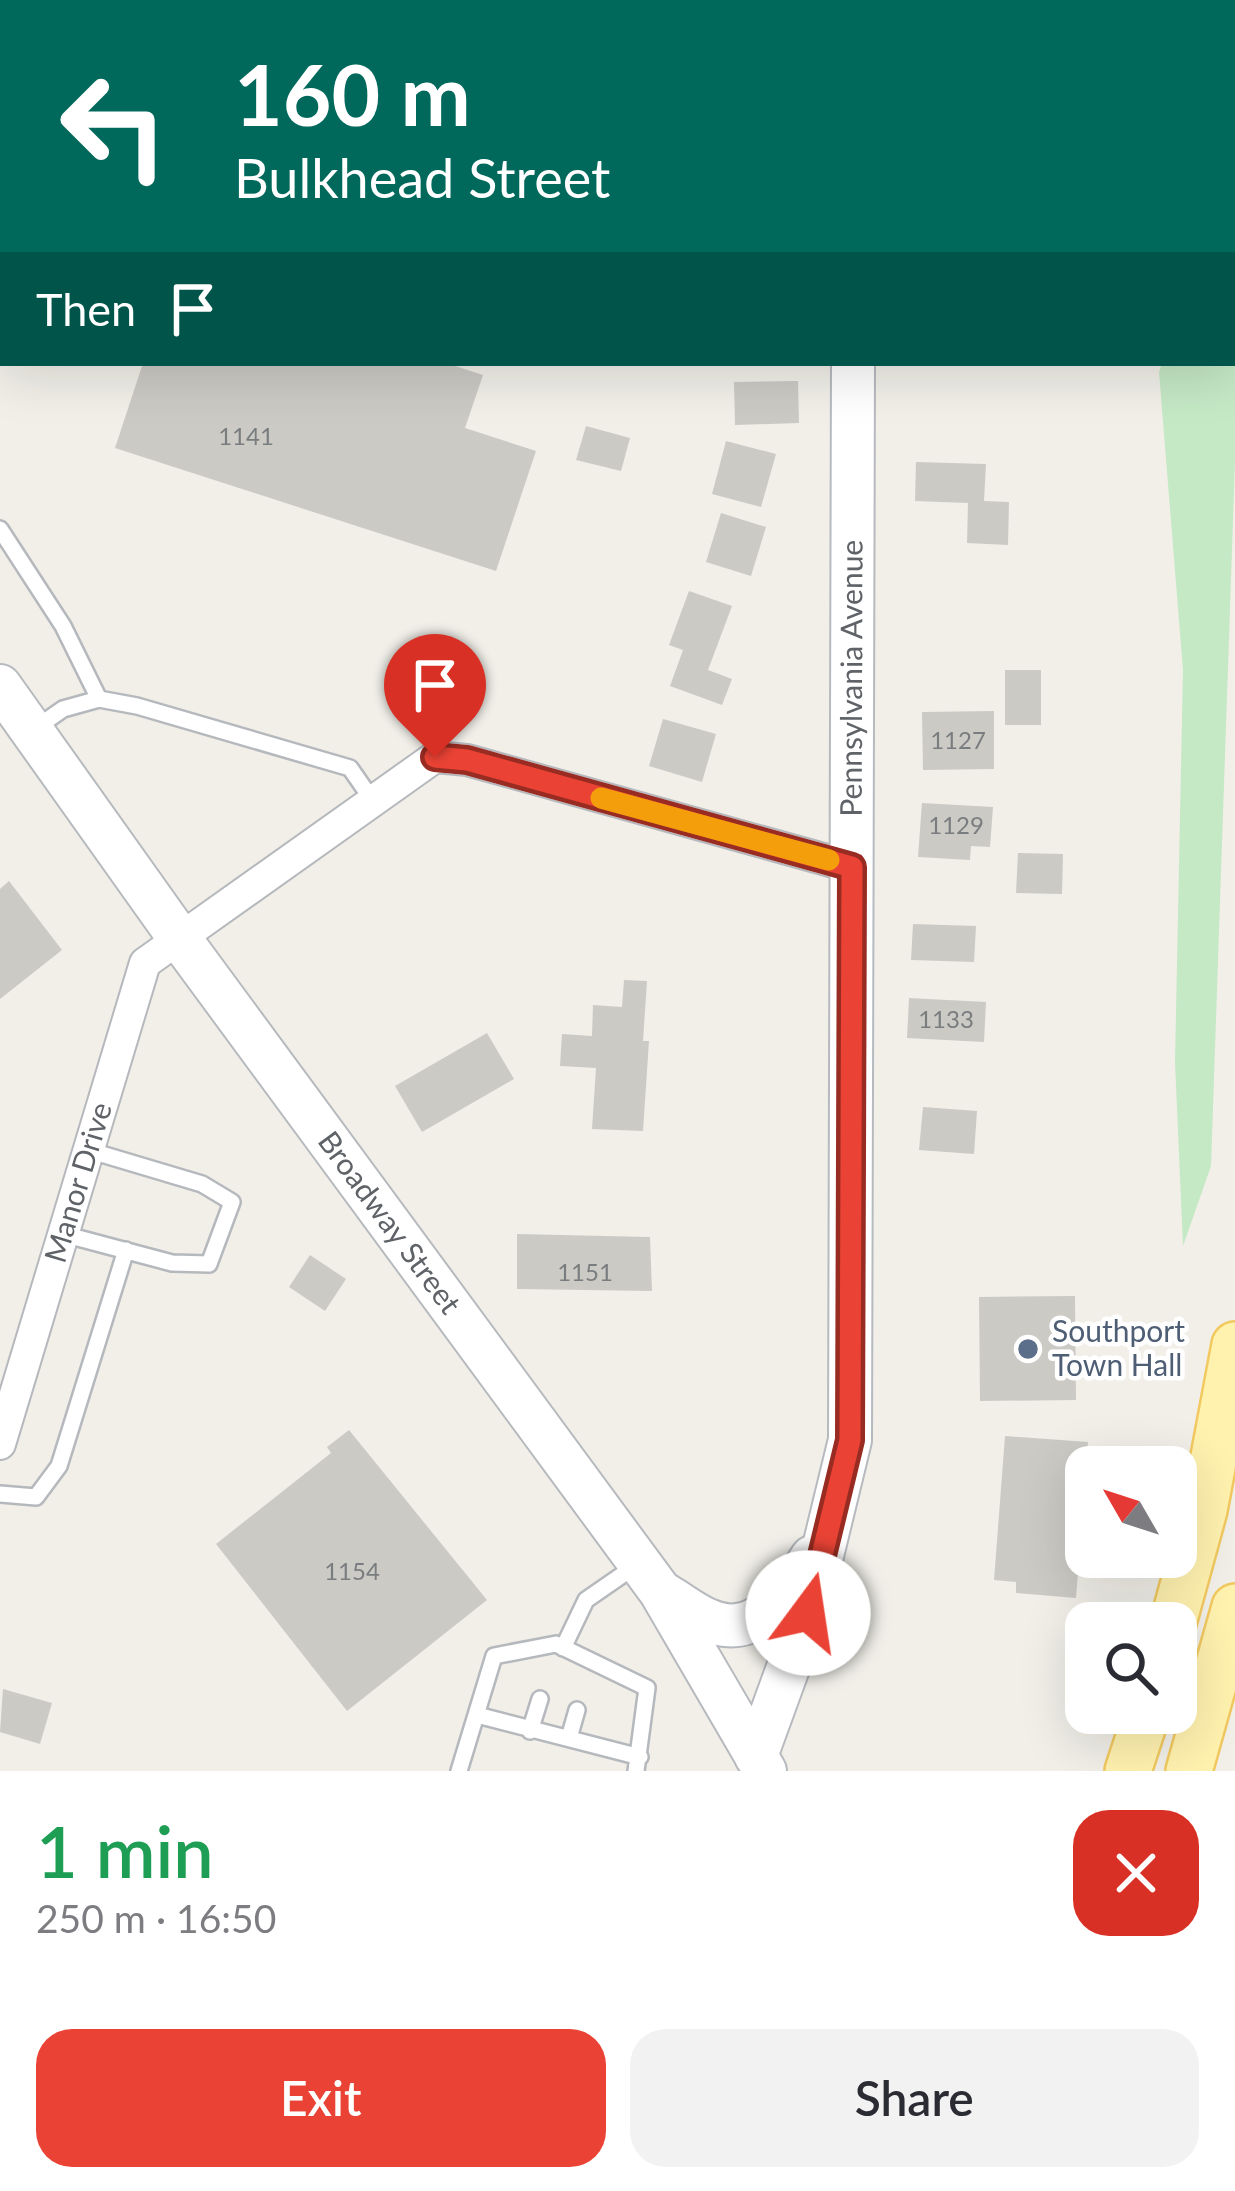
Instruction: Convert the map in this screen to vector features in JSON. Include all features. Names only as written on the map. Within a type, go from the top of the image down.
[{"type":"main road","points":[[1179,1602],[1204,1510],[1235,1345]]},
{"type":"main road","points":[[1189,1771],[1235,1607]]},
{"type":"main road","points":[[1128,1771],[1140,1734]]},
{"type":"street","name":"Pennsylvania Avenue","points":[[756,1766],[808,1613],[850,1440],[853,366]]},
{"type":"street","name":"Broadway Street","points":[[0,686],[180,939],[650,1577],[756,1766]]},
{"type":"street","name":"Manor Drive","points":[[0,1444],[145,963],[435,757],[467,760],[852,867]]},
{"type":"street","points":[[650,1577],[709,1621],[731,1626],[762,1617],[788,1595],[828,1533]]},
{"type":"lane","points":[[0,529],[63,626],[99,699]]},
{"type":"lane","points":[[32,730],[63,709],[99,699],[137,706],[350,768],[373,801]]},
{"type":"lane","points":[[63,1234],[172,1263],[209,1264],[232,1202],[202,1184],[88,1150]]},
{"type":"lane","points":[[0,1494],[36,1497],[59,1466],[125,1250]]},
{"type":"lane","points":[[550,1666],[586,1600],[650,1577]]},
{"type":"lane","points":[[459,1771],[494,1656],[559,1646],[589,1668],[647,1688],[638,1764],[569,1738],[477,1715]]},
{"type":"lane","points":[[530,1731],[540,1699]]},
{"type":"lane","points":[[569,1738],[577,1710]]},
{"type":"green space","points":[[1161,366],[1235,366],[1211,1166],[1183,1246],[1175,1062],[1183,670]]},
{"type":"building","points":[[142,366],[455,366],[483,375],[465,428],[536,451],[496,571],[115,448]]},
{"type":"building","points":[[798,381],[799,423],[735,425],[734,382]]},
{"type":"building","points":[[586,426],[630,438],[621,471],[576,460]]},
{"type":"building","points":[[726,441],[776,454],[761,507],[712,494]]},
{"type":"building","points":[[916,462],[986,464],[984,501],[1009,502],[1008,545],[967,543],[968,503],[915,501]]},
{"type":"building","points":[[721,513],[766,527],[751,576],[706,562]]},
{"type":"building","points":[[689,591],[732,606],[708,670],[732,679],[722,705],[670,686],[683,650],[669,645]]},
{"type":"building","points":[[1005,670],[1041,670],[1041,725],[1005,725]]},
{"type":"building","points":[[994,711],[994,769],[923,770],[922,712]]},
{"type":"building","points":[[663,719],[716,734],[702,782],[649,766]]},
{"type":"building","points":[[922,803],[993,807],[990,847],[971,846],[970,860],[918,857]]},
{"type":"building","points":[[1018,853],[1063,854],[1062,894],[1016,893]]},
{"type":"building","points":[[9,881],[62,950],[0,999],[0,889]]},
{"type":"building","points":[[913,924],[976,926],[974,962],[911,960]]},
{"type":"building","points":[[624,980],[647,981],[643,1131],[592,1129],[596,1068],[560,1066],[562,1034],[592,1036],[593,1005],[622,1007]]},
{"type":"building","points":[[909,998],[986,1002],[984,1042],[907,1038]]},
{"type":"building","points":[[487,1033],[514,1079],[422,1132],[395,1086]]},
{"type":"building","points":[[923,1107],[977,1111],[974,1154],[919,1150]]},
{"type":"building","points":[[517,1234],[650,1237],[652,1291],[517,1289]]},
{"type":"building","points":[[310,1255],[346,1279],[325,1311],[289,1287]]},
{"type":"building","name":"Southport Town Hall","points":[[1075,1296],[1076,1400],[980,1401],[979,1297]]},
{"type":"building","points":[[349,1430],[487,1600],[347,1711],[216,1544],[331,1453],[327,1447]]},
{"type":"building","points":[[1005,1436],[1088,1442],[1088,1446],[1065,1446],[1065,1578],[1078,1578],[1076,1598],[1016,1593],[1016,1582],[994,1580]]},
{"type":"building","points":[[3,1689],[52,1703],[40,1744],[0,1732]]},
{"type":"slow traffic","points":[[601,798],[829,860]]},
{"type":"place","name":"Southport Town Hall","points":[[1028,1349]]},
{"type":"route","points":[[435,757],[467,760],[852,867],[850,1440],[808,1613]]}]
